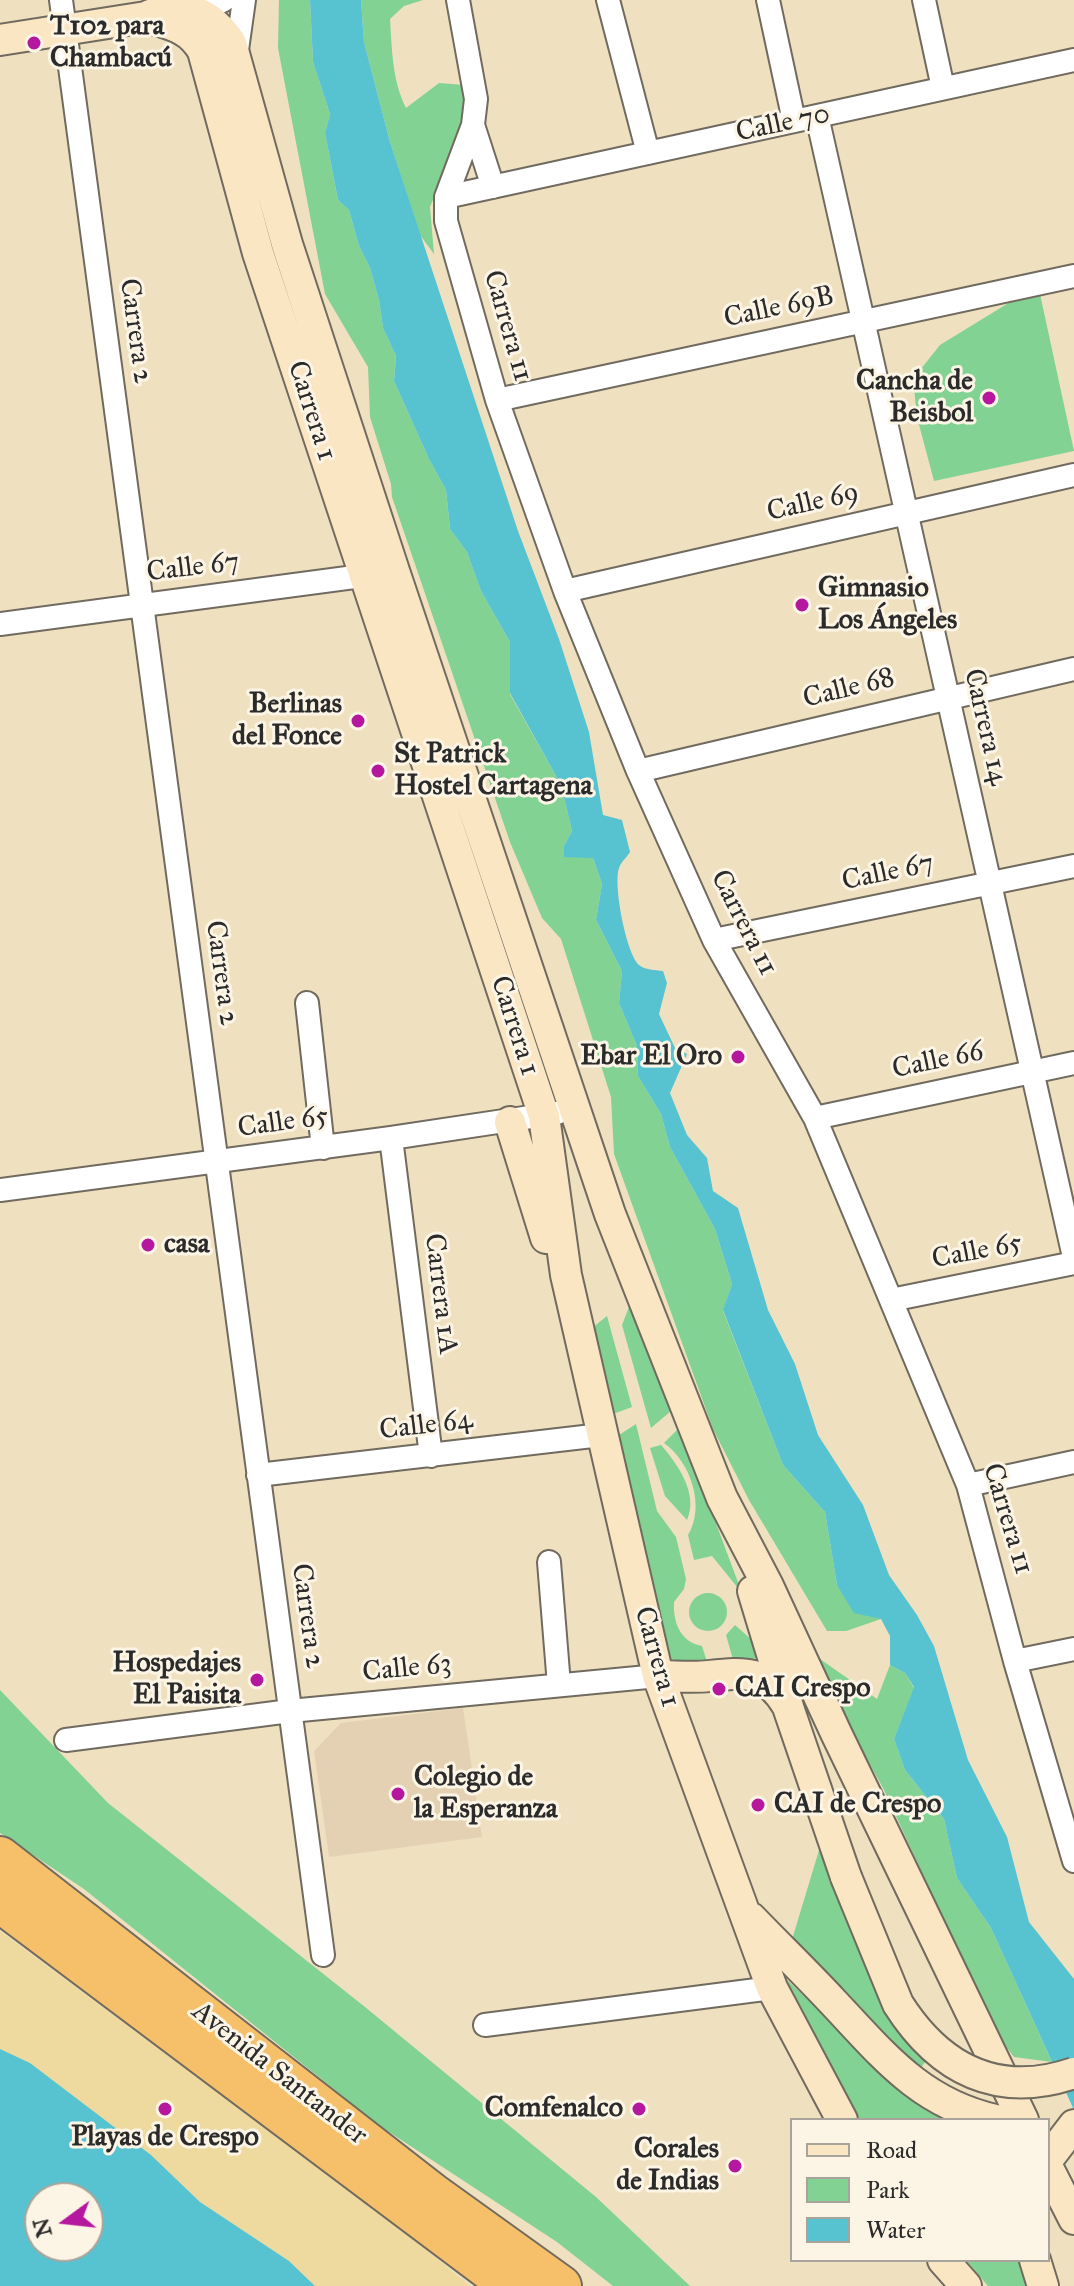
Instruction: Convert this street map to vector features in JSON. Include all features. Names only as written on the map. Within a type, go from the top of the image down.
[{"type":"highway","name":"Avenida Santander","points":[[0,1857],[433,2194],[561,2286]]},
{"type":"highway","name":"Avenida Santander","points":[[0,1902],[511,2286]]},
{"type":"main road","name":"Carrera 1","points":[[146,17],[172,7],[211,6],[236,57],[380,573],[544,1116],[566,1275],[658,1676],[772,1988],[841,2118]]},
{"type":"main road","points":[[0,40],[146,17]]},
{"type":"main road","name":"Carrera 1","points":[[146,17],[178,26],[197,41],[203,51],[258,253],[380,573],[616,1228],[722,1498],[768,1586],[1022,2118]]},
{"type":"main road","points":[[510,1122],[548,1246],[566,1275]]},
{"type":"main road","points":[[722,1498],[846,1877],[907,2019],[934,2049],[981,2077],[1031,2084],[1074,2073]]},
{"type":"main road","points":[[658,1676],[710,1676],[731,1672],[758,1677],[780,1694],[789,1710]]},
{"type":"main road","points":[[678,1731],[688,1699],[710,1676]]},
{"type":"main road","points":[[744,1911],[897,2069],[928,2093],[959,2111],[987,2118]]},
{"type":"main road","points":[[1050,2119],[1074,2115]]},
{"type":"main road","points":[[1050,2156],[1074,2125]]},
{"type":"main road","points":[[1050,2172],[1074,2219]]},
{"type":"main road","points":[[945,2262],[966,2286]]},
{"type":"main road","points":[[1036,2262],[1043,2286]]},
{"type":"street","name":"Carrera 2","points":[[61,0],[323,1955]]},
{"type":"street","name":"Carrera 1","points":[[236,57],[244,0]]},
{"type":"street","name":"Carrera 11","points":[[458,0],[476,99],[473,125],[446,197],[446,221],[497,400],[565,591],[638,771],[714,940],[815,1118],[968,1485],[1015,1661],[1069,1831],[1074,1861]]},
{"type":"street","points":[[608,0],[648,153]]},
{"type":"street","points":[[768,0],[794,121]]},
{"type":"street","points":[[924,0],[943,88]]},
{"type":"street","name":"Calle 70","points":[[446,197],[1074,60]]},
{"type":"street","name":"Carrera 14","points":[[817,116],[1074,1257]]},
{"type":"street","points":[[473,125],[493,187]]},
{"type":"street","name":"Calle 69B","points":[[497,400],[1074,276]]},
{"type":"street","name":"Calle 69","points":[[565,591],[1074,475]]},
{"type":"street","name":"Calle 67","points":[[0,624],[380,573]]},
{"type":"street","name":"Calle 68","points":[[638,771],[948,696],[1074,669]]},
{"type":"street","name":"Calle 67","points":[[714,940],[1074,866]]},
{"type":"street","points":[[307,1003],[323,1148]]},
{"type":"street","name":"Calle 66","points":[[815,1118],[1074,1063]]},
{"type":"street","name":"Calle 65","points":[[0,1190],[510,1122],[573,1108]]},
{"type":"street","name":"Carrera 1A","points":[[391,1138],[431,1456]]},
{"type":"street","name":"Calle 65","points":[[891,1300],[1074,1263]]},
{"type":"street","name":"Calle 64","points":[[258,1475],[601,1435]]},
{"type":"street","points":[[968,1485],[1074,1462]]},
{"type":"street","points":[[549,1562],[559,1685]]},
{"type":"street","points":[[1015,1661],[1074,1649]]},
{"type":"street","name":"Calle 63","points":[[66,1740],[290,1711],[658,1676]]},
{"type":"street","points":[[485,2025],[772,1988]]},
{"type":"shaded area","name":"Colegio de la Esperanza","points":[[463,1708],[482,1837],[329,1857],[314,1751],[341,1723]]},
{"type":"green space","points":[[279,0],[310,0],[313,62],[330,114],[325,133],[338,200],[349,210],[359,246],[370,268],[383,328],[396,356],[394,381],[446,490],[450,529],[467,552],[481,591],[510,642],[510,694],[561,785],[572,831],[564,846],[593,858],[602,884],[596,920],[622,971],[619,1003],[637,1046],[638,1076],[661,1114],[670,1147],[715,1229],[732,1284],[723,1311],[783,1465],[825,1512],[837,1585],[881,1619],[846,1631],[827,1631],[749,1500],[713,1429],[614,1154],[611,1097],[561,939],[542,918],[510,842],[392,497],[391,484],[370,417],[368,367],[325,294],[278,48]]},
{"type":"green space","points":[[361,0],[423,0],[404,6],[390,19],[395,75],[406,108],[439,83],[464,85],[461,131],[430,207],[434,254],[420,235],[390,142],[364,42]]},
{"type":"green space","name":"Cancha de Beisbol","points":[[1040,294],[1074,451],[934,481],[917,417],[913,379],[940,345],[1015,299]]},
{"type":"green space","points":[[629,1307],[671,1411],[651,1428],[622,1325]]},
{"type":"green space","points":[[607,1316],[632,1407],[613,1414],[592,1328]]},
{"type":"green space","points":[[636,1424],[657,1511],[676,1537],[686,1579],[684,1589],[674,1602],[677,1624],[683,1636],[702,1646],[708,1665],[670,1672],[616,1437]]},
{"type":"green space","points":[[680,1427],[742,1593],[712,1556],[694,1560],[688,1535],[696,1511],[692,1485],[681,1461],[664,1443]]},
{"type":"green space","points":[[661,1445],[674,1461],[688,1490],[690,1510],[687,1520],[665,1496],[650,1448]]},
{"type":"green space","points":[[708,1593],[722,1598],[727,1612],[722,1626],[708,1631],[694,1626],[689,1612],[694,1598]]},
{"type":"green space","points":[[735,1625],[753,1641],[760,1657],[734,1663],[726,1635]]},
{"type":"green space","points":[[820,1659],[877,1699],[890,1665],[905,1673],[914,1688],[894,1739],[905,1770],[944,1819],[957,1878],[991,1928],[1052,2062],[1014,2057],[997,2035],[883,1788],[822,1678]]},
{"type":"green space","points":[[0,1690],[108,1803],[365,2007],[596,2197],[690,2286],[613,2286],[557,2242],[380,2126],[84,1889],[0,1833]]},
{"type":"green space","points":[[823,1837],[928,2058],[920,2069],[892,2046],[791,1943]]},
{"type":"green space","points":[[787,1980],[895,2081],[960,2118],[859,2118]]},
{"type":"green space","points":[[968,2262],[1027,2262],[1036,2286],[988,2286]]},
{"type":"sand","name":"Playas de Crespo","points":[[0,1931],[400,2228],[470,2286],[315,2286],[289,2261],[200,2202],[151,2155],[30,2063],[0,2049]]},
{"type":"water","points":[[310,0],[361,0],[364,42],[390,142],[518,531],[559,639],[589,732],[603,815],[622,820],[630,852],[620,866],[618,876],[625,933],[639,965],[663,971],[667,983],[659,1014],[675,1048],[687,1054],[670,1093],[687,1135],[707,1158],[713,1191],[738,1208],[768,1310],[795,1364],[818,1435],[863,1505],[889,1575],[934,1646],[968,1760],[1007,1837],[1029,1922],[1074,1979],[1074,2110],[991,1928],[957,1878],[944,1819],[905,1770],[894,1739],[914,1687],[905,1673],[890,1665],[890,1636],[881,1619],[854,1613],[837,1585],[825,1512],[783,1465],[723,1310],[732,1284],[715,1229],[670,1147],[661,1114],[638,1076],[637,1046],[619,1003],[622,971],[596,920],[602,884],[593,858],[564,857],[564,846],[572,831],[561,785],[510,693],[510,642],[481,591],[467,552],[450,529],[446,490],[394,381],[396,356],[383,328],[370,268],[359,246],[349,210],[338,200],[325,133],[330,114],[313,62]]},
{"type":"water","points":[[0,2049],[30,2063],[151,2155],[200,2202],[289,2261],[315,2286],[0,2286]]},
{"type":"place","name":"T102 para Chambacú","points":[[34,43]]},
{"type":"place","name":"Cancha de Beisbol","points":[[989,398]]},
{"type":"place","name":"Gimnasio Los Ángeles","points":[[802,605]]},
{"type":"place","name":"Berlinas del Fonce","points":[[358,721]]},
{"type":"place","name":"St Patrick Hostel Cartagena","points":[[378,771]]},
{"type":"place","name":"Ebar El Oro","points":[[738,1057]]},
{"type":"place","name":"casa","points":[[148,1245]]},
{"type":"place","name":"Hospedajes El Paisita","points":[[257,1680]]},
{"type":"place","name":"CAI Crespo","points":[[719,1689]]},
{"type":"place","name":"Colegio de la Esperanza","points":[[398,1794]]},
{"type":"place","name":"CAI de Crespo","points":[[758,1805]]},
{"type":"place","name":"Playas de Crespo","points":[[165,2109]]},
{"type":"place","name":"Comfenalco","points":[[639,2109]]},
{"type":"place","name":"Corales de Indias","points":[[735,2166]]}]
